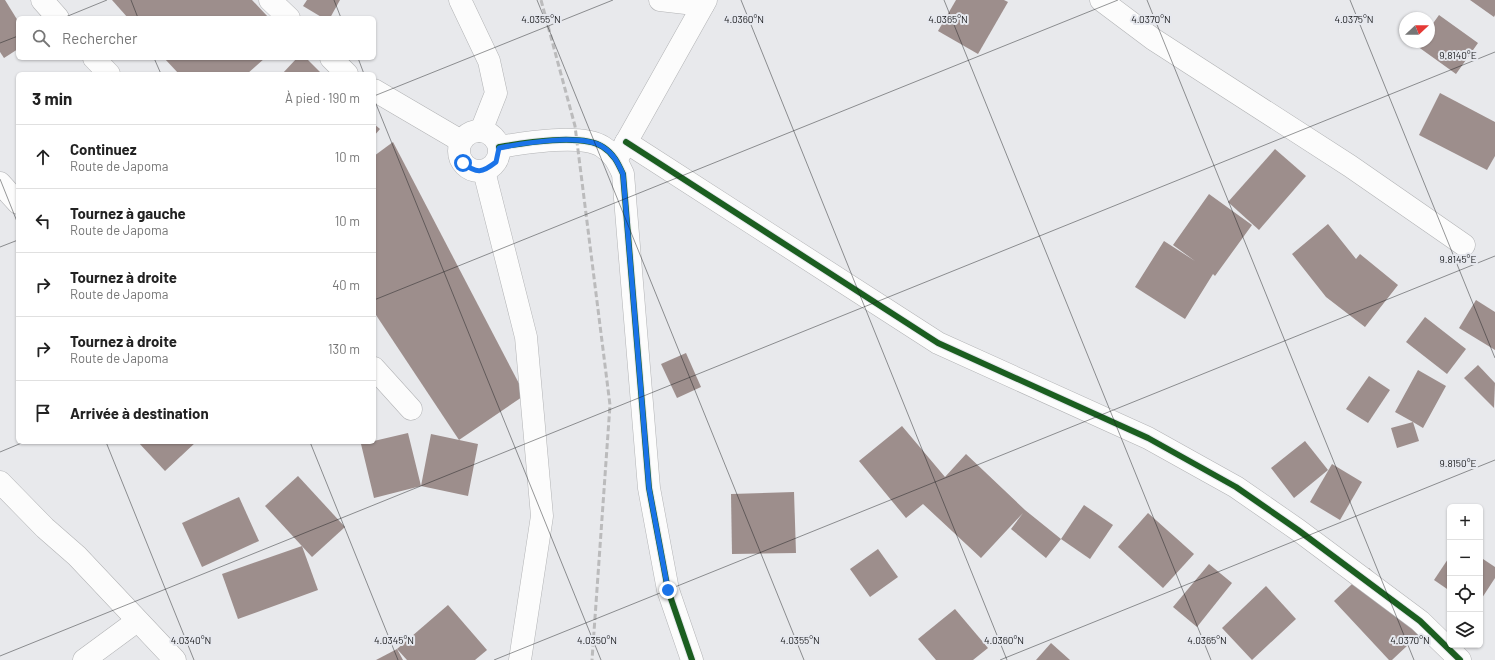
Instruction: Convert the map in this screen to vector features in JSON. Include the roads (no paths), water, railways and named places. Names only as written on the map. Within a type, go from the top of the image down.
[{"type":"street","points":[[42,0],[56,16]]},
{"type":"street","points":[[270,0],[287,16]]},
{"type":"street","points":[[460,0],[489,61],[496,93],[481,131]]},
{"type":"street","points":[[660,0],[705,3],[621,151],[649,488],[668,590],[692,660]]},
{"type":"street","points":[[1101,0],[1153,39],[1350,166],[1464,245]]},
{"type":"street","points":[[96,60],[107,72]]},
{"type":"street","points":[[333,60],[345,72]]},
{"type":"street","points":[[376,91],[462,141]]},
{"type":"street","points":[[481,131],[493,136],[499,148],[496,162],[484,171],[472,171],[463,163],[459,152],[462,141],[470,133],[481,131]]},
{"type":"street","points":[[499,148],[532,141],[576,140],[621,151],[938,344],[1148,438],[1236,486],[1298,530],[1420,621],[1460,660]]},
{"type":"street","points":[[484,171],[526,336],[542,516],[516,656]]},
{"type":"street","points":[[0,183],[16,201]]},
{"type":"street","points":[[376,370],[411,409]]},
{"type":"street","points":[[0,482],[45,528],[77,556],[174,660]]},
{"type":"street","points":[[84,660],[137,621]]},
{"type":"railway","points":[[541,0],[575,126],[610,405],[592,660]]}]
